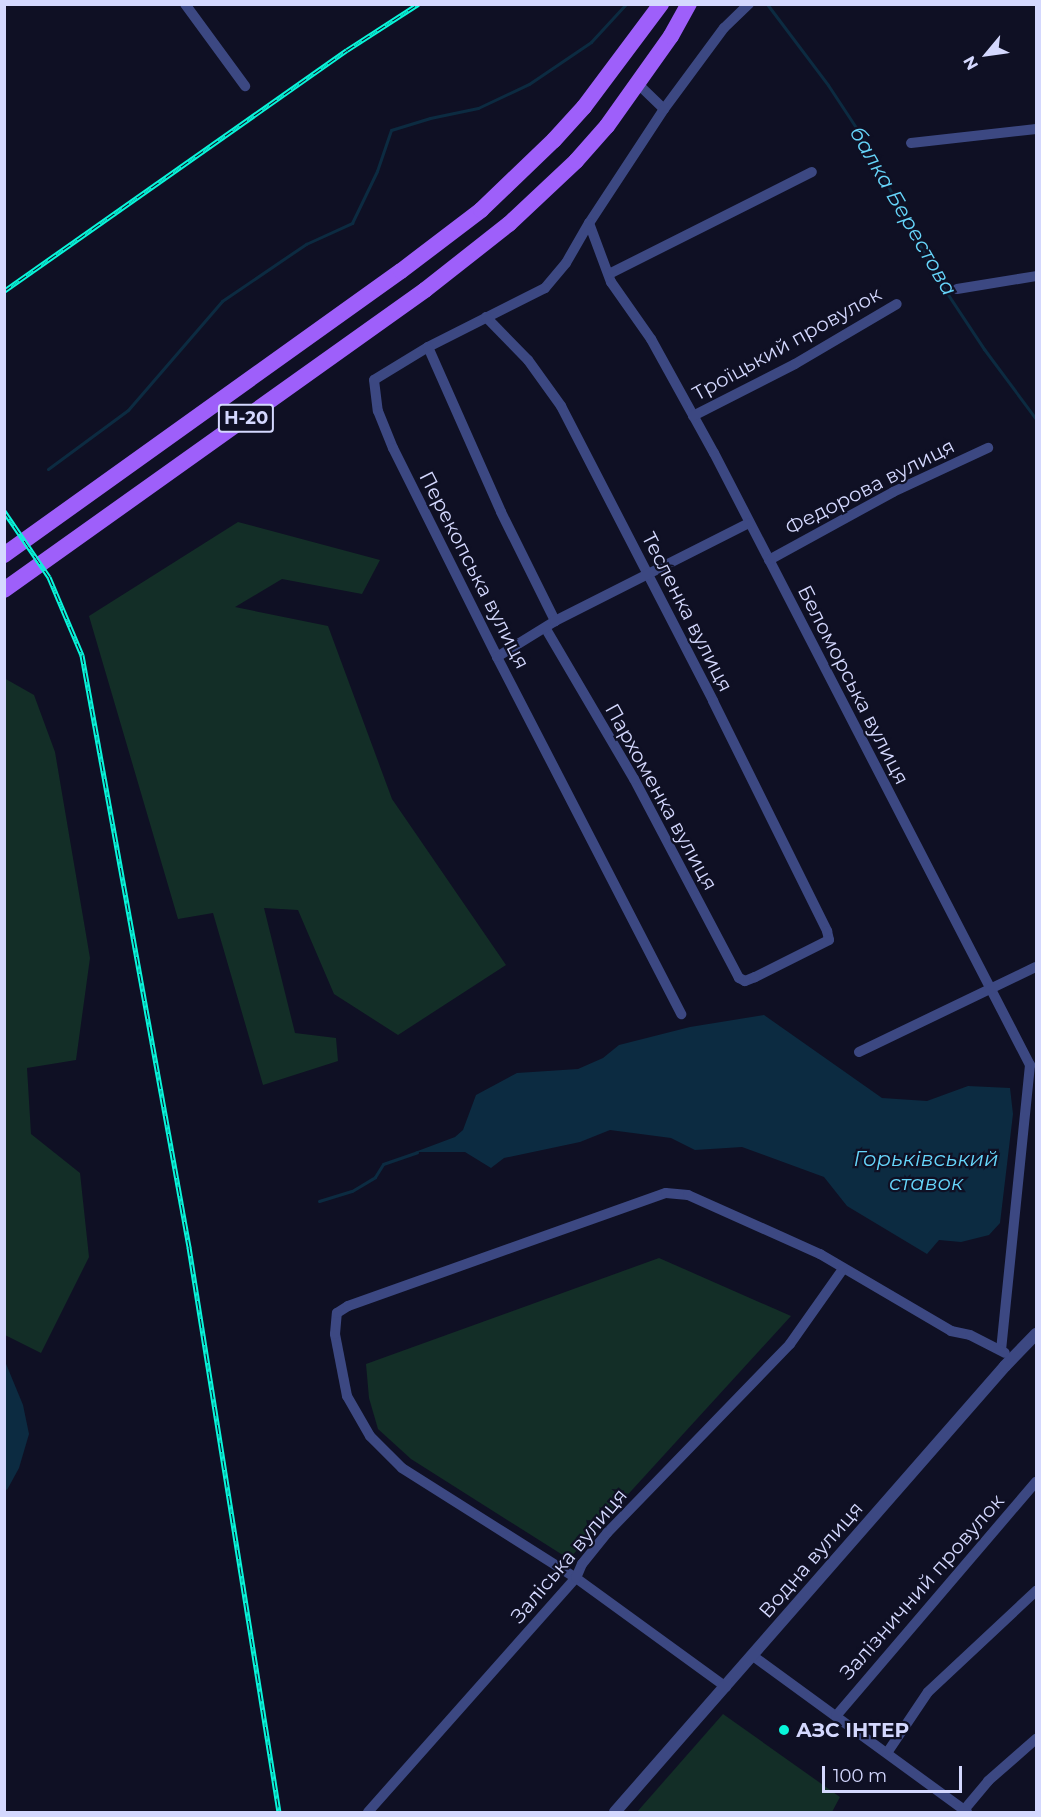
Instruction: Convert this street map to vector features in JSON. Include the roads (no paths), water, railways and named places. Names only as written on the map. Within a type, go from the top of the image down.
[{"type":"main road","name":"Н-20","points":[[4,555],[441,242],[508,186],[554,140],[602,85],[661,4]]},
{"type":"main road","name":"Н-20","points":[[8,588],[425,290],[515,218],[576,160],[638,84],[689,4]]},
{"type":"main road","points":[[554,140],[576,160]]},
{"type":"street","points":[[185,4],[245,86]]},
{"type":"street","points":[[589,223],[664,109],[724,28],[747,5]]},
{"type":"street","points":[[638,84],[664,109]]},
{"type":"street","points":[[911,143],[1036,129]]},
{"type":"street","points":[[609,274],[812,172]]},
{"type":"street","name":"Беломорська вулиця","points":[[589,223],[609,274],[651,339],[693,416],[1030,1065],[1001,1350]]},
{"type":"street","name":"Перекопська вулиця","points":[[589,223],[566,263],[546,288],[428,347],[374,380],[378,411],[393,448],[496,657],[681,1014]]},
{"type":"street","points":[[957,289],[1036,276]]},
{"type":"street","name":"Троїцький провулок","points":[[693,416],[795,364],[897,304]]},
{"type":"street","name":"Тесленка вулиця","points":[[486,317],[528,360],[561,406],[648,573],[827,931],[829,940],[745,981]]},
{"type":"street","points":[[428,347],[501,512],[555,621]]},
{"type":"street","name":"Федорова вулиця","points":[[768,560],[893,492],[988,448]]},
{"type":"street","points":[[496,657],[546,629],[555,621],[749,522]]},
{"type":"street","name":"Пархоменка вулиця","points":[[546,629],[634,779],[732,966],[739,978],[745,981]]},
{"type":"street","points":[[859,1052],[1036,967]]},
{"type":"street","points":[[726,1687],[576,1578],[402,1468],[370,1436],[347,1396],[335,1335],[336,1313],[348,1306],[666,1193],[688,1195],[820,1254],[951,1330],[970,1335],[1013,1358]]},
{"type":"street","name":"Заліська вулиця","points":[[368,1812],[576,1578],[582,1564],[607,1533],[790,1344],[843,1269]]},
{"type":"street","name":"Водна вулиця","points":[[615,1812],[1036,1334]]},
{"type":"street","name":"Залізничний провулок","points":[[836,1716],[1036,1482]]},
{"type":"street","points":[[887,1754],[928,1692],[1036,1591]]},
{"type":"street","points":[[753,1656],[966,1811],[988,1781],[1036,1739]]},
{"type":"water","name":"Горьківський ставок","points":[[764,1015],[882,1098],[927,1101],[968,1086],[1010,1088],[1013,1114],[1000,1223],[989,1235],[961,1242],[939,1240],[927,1254],[847,1206],[824,1177],[742,1147],[695,1150],[671,1138],[610,1130],[580,1142],[504,1158],[491,1168],[465,1152],[415,1152],[455,1137],[463,1130],[476,1095],[517,1073],[578,1069],[603,1058],[619,1045],[690,1027]]},
{"type":"water","points":[[4,1359],[23,1405],[29,1434],[19,1468],[7,1490],[4,1488]]},
{"type":"waterway","name":"балка Берестова","points":[[48,469],[128,410],[222,301],[306,244],[352,223],[377,171],[391,130],[430,118],[478,108],[529,84],[591,42],[626,4]]},
{"type":"waterway","name":"балка Берестова","points":[[767,4],[828,85],[859,132],[939,281],[984,349],[1036,419]]},
{"type":"waterway","points":[[319,1201],[352,1191],[375,1177],[383,1164],[417,1152]]},
{"type":"railway","points":[[4,291],[347,50],[418,4]]},
{"type":"railway","points":[[4,511],[49,577],[82,655],[189,1247],[279,1812]]},
{"type":"place","name":"АЗС ІНТЕР","points":[[784,1730]]}]
